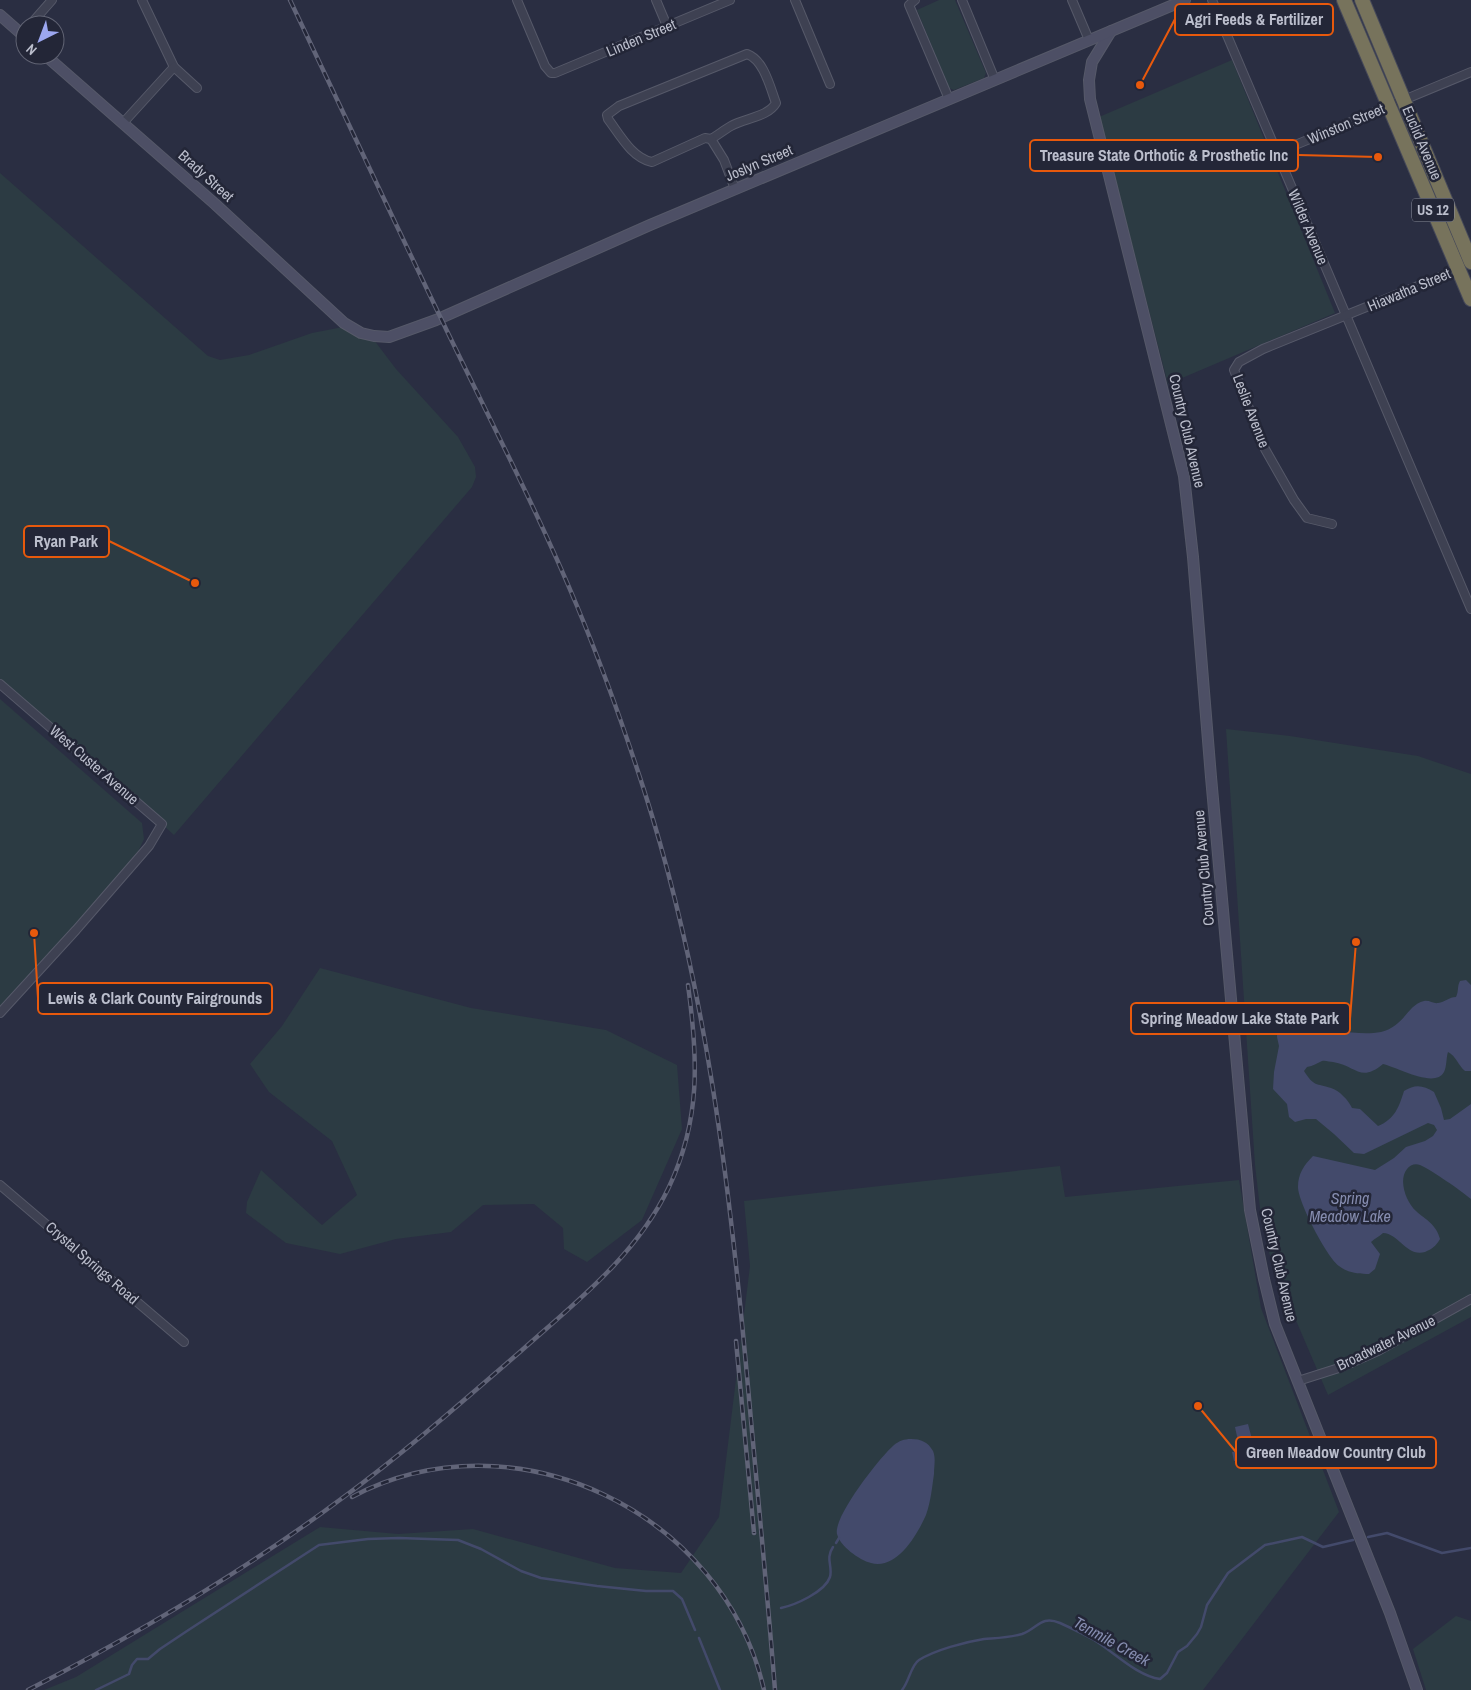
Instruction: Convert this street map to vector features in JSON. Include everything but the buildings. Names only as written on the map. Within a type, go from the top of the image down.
[{"type":"highway","name":"Euclid Avenue","points":[[1344,0],[1471,299]]},
{"type":"highway","name":"Euclid Avenue","points":[[1362,0],[1471,263]]},
{"type":"street","points":[[39,15],[52,0]]},
{"type":"street","points":[[142,0],[174,66],[197,88]]},
{"type":"street","name":"Linden Street","points":[[517,0],[545,66],[551,73],[560,72],[730,0]]},
{"type":"street","points":[[656,0],[667,26]]},
{"type":"street","points":[[795,0],[830,84]]},
{"type":"street","points":[[914,0],[909,5],[949,99]]},
{"type":"street","points":[[962,0],[995,80]]},
{"type":"street","points":[[1072,0],[1089,40]]},
{"type":"street","name":"Joslyn Street","points":[[344,323],[361,333],[374,336],[389,336],[441,318],[580,254],[1185,0]]},
{"type":"street","name":"Wilder Avenue","points":[[1212,0],[1471,609]]},
{"type":"street","points":[[0,15],[15,27]]},
{"type":"street","name":"Country Club Avenue","points":[[1112,31],[1092,62],[1089,86],[1090,99],[1184,476],[1193,557],[1250,1210],[1275,1324],[1390,1613],[1418,1690]]},
{"type":"street","points":[[711,139],[732,125],[766,113],[776,103],[760,64],[754,56],[747,54],[619,106],[607,115],[608,119],[634,152],[644,161],[652,162],[705,138],[711,139],[724,160],[735,189]]},
{"type":"street","name":"Brady Street","points":[[56,65],[215,204],[344,323]]},
{"type":"street","points":[[123,123],[174,66]]},
{"type":"street","name":"Winston Street","points":[[1276,153],[1471,72]]},
{"type":"street","name":"Hiawatha Street","points":[[1346,316],[1471,263]]},
{"type":"street","name":"Leslie Avenue","points":[[1332,524],[1307,518],[1294,500],[1269,456],[1234,370],[1239,362],[1263,349],[1346,316]]},
{"type":"street","name":"West Custer Avenue","points":[[0,684],[162,824],[143,853],[0,1013]]},
{"type":"street","name":"Crystal Springs Road","points":[[0,1185],[184,1342]]},
{"type":"street","name":"Broadwater Avenue","points":[[1298,1381],[1342,1367],[1378,1351],[1471,1299]]},
{"type":"shaded area","points":[[939,0],[955,0],[986,73],[984,78],[954,90],[949,88],[917,10]]},
{"type":"shaded area","points":[[1232,60],[1335,313],[1168,384],[1099,117]]},
{"type":"shaded area","points":[[0,173],[208,356],[220,360],[249,355],[312,333],[343,327],[374,340],[396,369],[458,437],[475,467],[476,477],[472,487],[174,835],[0,679]]},
{"type":"shaded area","points":[[0,699],[142,823],[144,839],[137,854],[0,1011]]},
{"type":"shaded area","points":[[1226,729],[1290,736],[1418,756],[1471,774],[1471,1317],[1328,1395],[1276,1274],[1267,1246],[1261,1217],[1255,1165]]},
{"type":"shaded area","points":[[320,968],[471,1008],[606,1030],[677,1065],[682,1129],[642,1220],[587,1262],[564,1249],[563,1228],[534,1204],[483,1205],[451,1232],[396,1239],[340,1254],[286,1243],[246,1213],[247,1202],[261,1170],[322,1225],[357,1195],[332,1141],[269,1092],[250,1064],[282,1026]]},
{"type":"shaded area","points":[[1060,1166],[1065,1197],[1239,1180],[1261,1308],[1339,1512],[1203,1690],[44,1690],[76,1677],[320,1527],[398,1534],[473,1529],[615,1568],[681,1573],[719,1517],[750,1266],[744,1201]]},
{"type":"shaded area","points":[[1456,1616],[1471,1621],[1471,1690],[1426,1690],[1413,1649]]},
{"type":"water","name":"Spring Meadow Lake","points":[[1466,980],[1471,985],[1471,1071],[1465,1071],[1448,1052],[1444,1072],[1439,1077],[1433,1078],[1415,1076],[1383,1064],[1375,1070],[1363,1073],[1341,1064],[1323,1061],[1307,1067],[1304,1071],[1313,1082],[1337,1091],[1352,1108],[1360,1109],[1378,1126],[1389,1120],[1392,1116],[1398,1107],[1404,1091],[1415,1086],[1434,1092],[1444,1120],[1450,1119],[1471,1104],[1471,1199],[1418,1164],[1411,1165],[1404,1174],[1403,1179],[1406,1197],[1412,1207],[1436,1230],[1440,1239],[1430,1250],[1418,1253],[1389,1234],[1383,1233],[1371,1242],[1380,1254],[1375,1269],[1369,1274],[1346,1270],[1334,1261],[1328,1252],[1314,1229],[1303,1204],[1298,1187],[1300,1174],[1304,1166],[1313,1156],[1375,1170],[1394,1158],[1406,1147],[1425,1141],[1433,1136],[1437,1130],[1434,1125],[1428,1123],[1364,1154],[1354,1153],[1316,1119],[1295,1122],[1289,1117],[1287,1104],[1273,1089],[1279,1046],[1277,1037],[1278,1017],[1346,1032],[1381,1032],[1401,1021],[1418,1003],[1426,1001],[1438,1003],[1456,997],[1460,981]]},
{"type":"water","points":[[1248,1424],[1254,1447],[1250,1448],[1252,1457],[1234,1461],[1232,1452],[1247,1450],[1244,1437],[1238,1441],[1235,1427]]},
{"type":"water","points":[[921,1440],[926,1443],[933,1451],[935,1459],[926,1515],[911,1541],[897,1556],[880,1564],[871,1563],[856,1556],[842,1543],[837,1534],[838,1526],[842,1515],[859,1488],[887,1452],[900,1441]]},
{"type":"waterway","name":"Tenmile Creek","points":[[1368,1537],[1387,1533],[1442,1553],[1471,1548]]},
{"type":"waterway","name":"Tenmile Creek","points":[[902,1690],[916,1662],[926,1656],[968,1642],[1022,1634],[1048,1620],[1060,1623],[1086,1636],[1102,1645],[1134,1669],[1160,1679],[1167,1673],[1178,1652],[1187,1646],[1197,1634],[1207,1605],[1228,1573],[1265,1545],[1302,1537],[1323,1547],[1353,1540]]},
{"type":"waterway","points":[[836,1543],[839,1538]]},
{"type":"waterway","points":[[96,1690],[129,1674],[132,1665],[137,1659],[148,1659],[160,1649],[319,1545],[368,1539],[458,1540],[481,1549],[521,1571],[541,1578],[646,1591],[673,1591],[682,1599],[695,1630]]},
{"type":"waterway","points":[[781,1608],[809,1597],[827,1583],[831,1573],[829,1559],[833,1547]]},
{"type":"waterway","points":[[699,1638],[720,1690]]},
{"type":"railway","points":[[290,0],[562,571],[621,720],[666,863],[699,1011],[724,1161],[741,1312],[775,1690]]},
{"type":"railway","points":[[28,1690],[109,1647],[189,1601],[266,1552],[341,1499],[410,1445],[521,1351],[583,1296],[622,1256],[640,1235],[669,1187],[687,1137],[692,1112],[695,1063],[688,985]]},
{"type":"railway","points":[[736,1341],[754,1533]]},
{"type":"railway","points":[[352,1497],[415,1473],[479,1466],[543,1473],[604,1494],[659,1528],[706,1573],[741,1627],[764,1690]]},
{"type":"place","name":"Agri Feeds & Fertilizer","points":[[1140,85]]},
{"type":"place","name":"Treasure State Orthotic & Prosthetic Inc","points":[[1378,157]]},
{"type":"place","name":"Ryan Park","points":[[195,583]]},
{"type":"place","name":"Lewis & Clark County Fairgrounds","points":[[34,933]]},
{"type":"place","name":"Spring Meadow Lake State Park","points":[[1356,942]]},
{"type":"place","name":"Green Meadow Country Club","points":[[1198,1406]]}]
